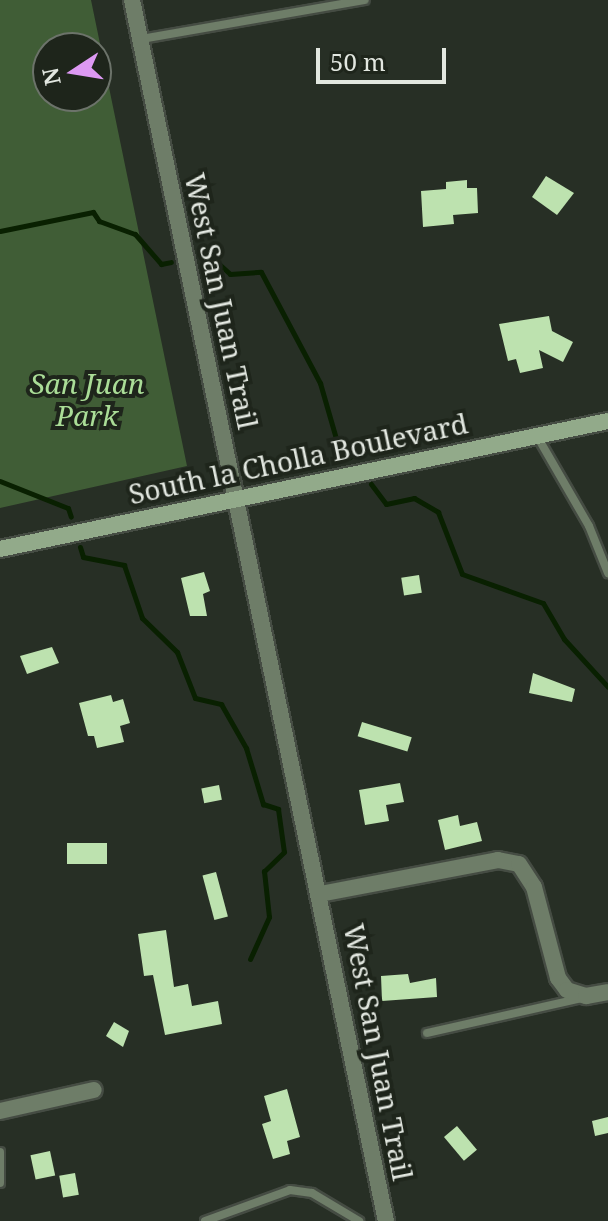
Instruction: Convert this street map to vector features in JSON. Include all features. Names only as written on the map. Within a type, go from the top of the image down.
[{"type":"main road","name":"South la Cholla Boulevard","points":[[0,549],[236,496],[608,421]]},
{"type":"street","name":"West San Juan Trail","points":[[132,0],[386,1221]]},
{"type":"street","name":"West San Juan Trail","points":[[320,894],[498,860],[519,864],[534,887],[558,978],[567,990],[586,996]]},
{"type":"street","points":[[586,996],[608,992]]},
{"type":"street","points":[[0,1111],[94,1090]]},
{"type":"lane","points":[[140,39],[365,0]]},
{"type":"lane","points":[[537,435],[589,526],[608,573]]},
{"type":"lane","points":[[427,1033],[586,996]]},
{"type":"lane","points":[[0,1152],[0,1183]]},
{"type":"lane","points":[[205,1221],[290,1190],[312,1193],[359,1221]]},
{"type":"green space","name":"San Juan Park","points":[[0,0],[91,0],[98,32],[32,32],[32,112],[112,112],[112,102],[187,466],[0,508]]},
{"type":"building","points":[[546,176],[574,193],[557,215],[532,197]]},
{"type":"building","points":[[467,180],[467,188],[477,188],[478,213],[453,215],[454,224],[423,227],[421,191],[446,189],[446,182]]},
{"type":"building","points":[[549,316],[552,331],[573,342],[563,362],[539,350],[543,368],[520,373],[516,359],[508,361],[499,324]]},
{"type":"building","points":[[204,572],[210,591],[203,594],[207,616],[190,616],[181,578]]},
{"type":"building","points":[[419,575],[422,593],[404,596],[401,578]]},
{"type":"building","points":[[52,647],[59,663],[27,674],[20,656]]},
{"type":"building","points":[[533,673],[575,689],[572,702],[529,693]]},
{"type":"building","points":[[111,695],[113,702],[123,699],[130,723],[120,726],[124,742],[97,748],[94,736],[88,736],[79,703]]},
{"type":"building","points":[[362,722],[412,737],[407,752],[358,736]]},
{"type":"building","points":[[400,783],[404,802],[386,805],[389,821],[365,825],[359,790]]},
{"type":"building","points":[[219,785],[222,800],[204,803],[201,788]]},
{"type":"building","points":[[458,815],[460,826],[477,822],[482,841],[445,850],[438,820]]},
{"type":"building","points":[[67,843],[107,843],[107,864],[67,864]]},
{"type":"building","points":[[216,872],[228,916],[214,920],[202,876]]},
{"type":"building","points":[[166,930],[174,987],[188,984],[192,1006],[218,1001],[222,1024],[165,1035],[153,975],[144,976],[138,934]]},
{"type":"building","points":[[408,974],[410,983],[436,978],[437,997],[382,1001],[381,976]]},
{"type":"building","points":[[114,1022],[129,1031],[123,1047],[106,1036]]},
{"type":"building","points":[[287,1089],[300,1137],[287,1141],[290,1154],[273,1159],[262,1124],[271,1121],[264,1096]]},
{"type":"building","points":[[608,1117],[608,1133],[595,1136],[592,1121]]},
{"type":"building","points":[[457,1126],[477,1150],[464,1161],[444,1137]]},
{"type":"building","points":[[50,1151],[55,1175],[36,1180],[30,1155]]},
{"type":"building","points":[[75,1173],[79,1195],[63,1197],[59,1176]]},
{"type":"waterway","points":[[0,231],[93,212],[99,221],[135,234],[161,264],[171,262]]},
{"type":"waterway","points":[[202,256],[209,255],[230,274],[261,272],[320,383],[337,442],[350,457]]},
{"type":"waterway","points":[[0,481],[68,508],[71,517]]},
{"type":"waterway","points":[[371,484],[386,504],[414,498],[438,512],[462,574],[543,603],[564,639],[608,687]]},
{"type":"waterway","points":[[80,547],[83,557],[124,565],[142,618],[177,652],[195,698],[221,704],[246,748],[263,804],[278,809],[284,852],[264,871],[269,917],[250,959]]}]
